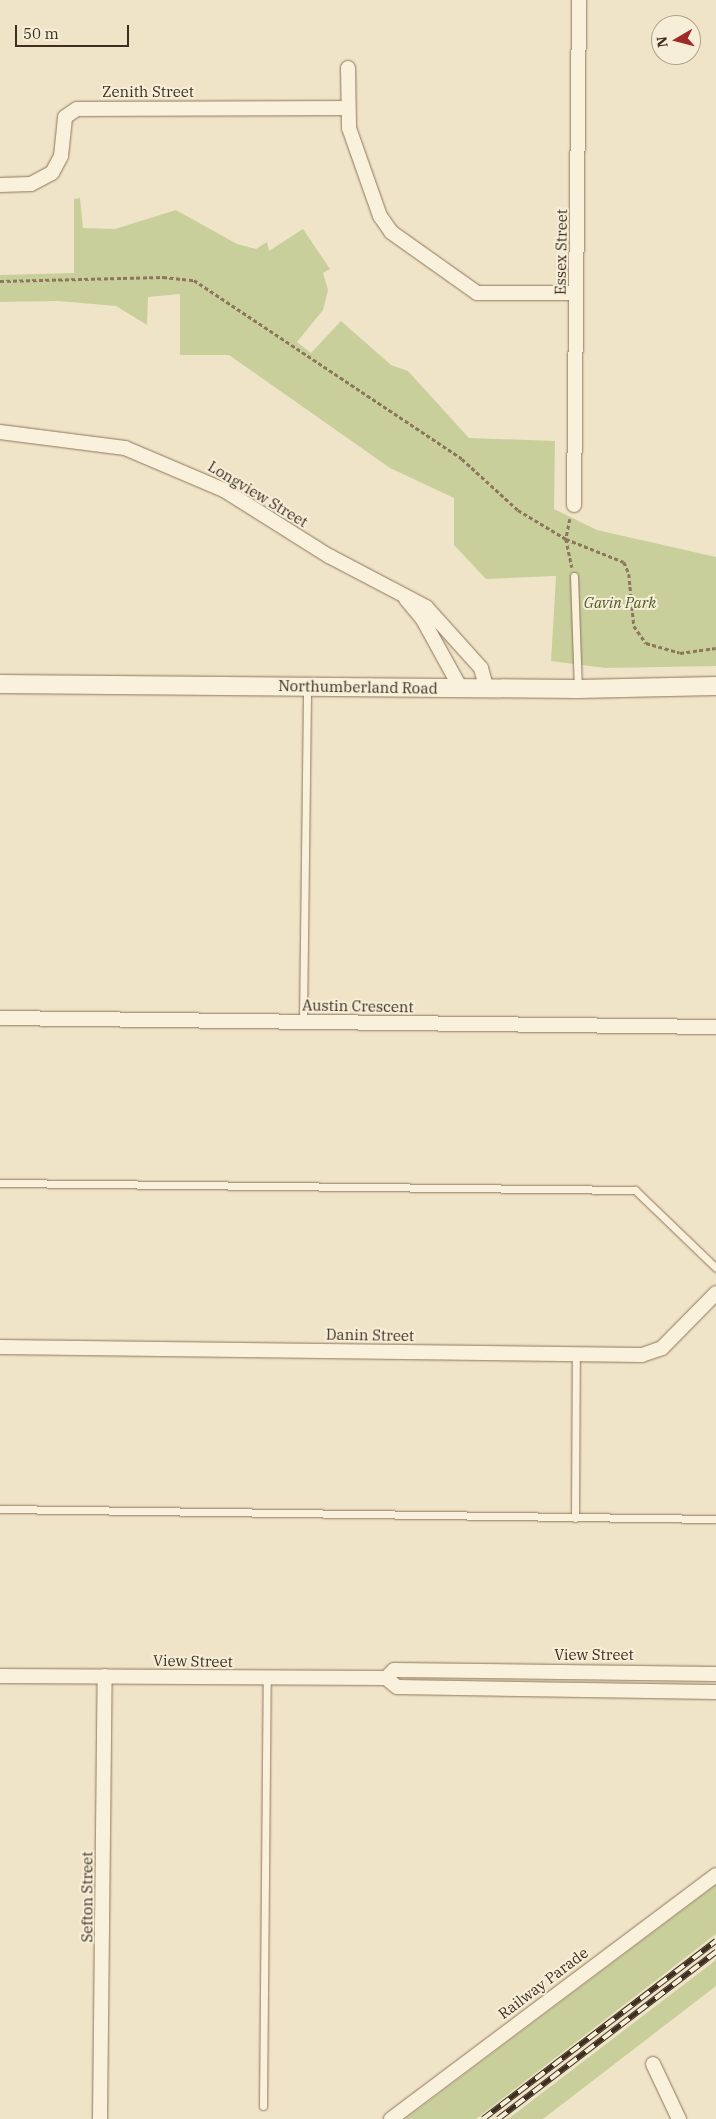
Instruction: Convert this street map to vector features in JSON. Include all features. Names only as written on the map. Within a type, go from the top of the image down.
[{"type":"street","name":"Essex Street","points":[[574,505],[580,0]]},
{"type":"street","points":[[348,68],[347,108],[349,128],[374,200],[391,232],[477,293],[576,293]]},
{"type":"street","name":"Zenith Street","points":[[0,185],[31,184],[52,173],[61,156],[65,117],[76,108],[347,108]]},
{"type":"street","name":"Longview Street","points":[[0,432],[103,443],[193,474],[426,607],[481,668],[486,687]]},
{"type":"street","name":"Longview Street","points":[[402,595],[422,618],[460,688]]},
{"type":"street","name":"Northumberland Road","points":[[0,684],[578,689],[716,686]]},
{"type":"street","name":"Austin Crescent","points":[[0,1018],[716,1027]]},
{"type":"street","name":"Danin Street","points":[[0,1347],[642,1355],[662,1348],[716,1293]]},
{"type":"street","name":"View Street","points":[[386,1678],[394,1670],[716,1674]]},
{"type":"street","name":"View Street","points":[[0,1676],[386,1678],[397,1686],[716,1692]]},
{"type":"street","name":"Sefton Street","points":[[100,2119],[105,1676]]},
{"type":"street","name":"Railway Parade","points":[[391,2119],[716,1875]]},
{"type":"street","points":[[653,2064],[679,2119]]},
{"type":"lane","points":[[574,576],[578,689]]},
{"type":"lane","points":[[303,1022],[307,686]]},
{"type":"lane","points":[[0,1183],[635,1190],[716,1268]]},
{"type":"lane","points":[[575,1518],[576,1354]]},
{"type":"lane","points":[[0,1509],[716,1519]]},
{"type":"lane","points":[[263,2106],[267,1678]]},
{"type":"path","points":[[0,281],[154,277],[194,280],[462,459],[518,510],[566,539],[624,562],[629,574],[634,626],[646,643],[680,653],[716,648]]},
{"type":"path","points":[[574,505],[566,539],[574,576]]},
{"type":"green space","name":"Gavin Park","points":[[80,198],[83,228],[115,229],[176,210],[237,244],[256,249],[267,242],[269,251],[303,229],[330,269],[323,273],[328,290],[323,310],[297,342],[311,353],[341,321],[391,365],[408,371],[469,438],[555,441],[554,509],[597,530],[716,557],[716,666],[605,668],[551,661],[556,576],[486,579],[454,545],[454,498],[390,468],[229,355],[180,355],[180,294],[148,297],[147,325],[116,306],[58,301],[0,302],[0,275],[74,273],[74,199]]},
{"type":"green space","points":[[716,1885],[716,1934],[476,2119],[405,2119]]},
{"type":"green space","points":[[716,1960],[716,1986],[543,2119],[508,2119]]},
{"type":"railway","points":[[483,2119],[716,1941]]},
{"type":"railway","points":[[498,2119],[716,1952]]}]
